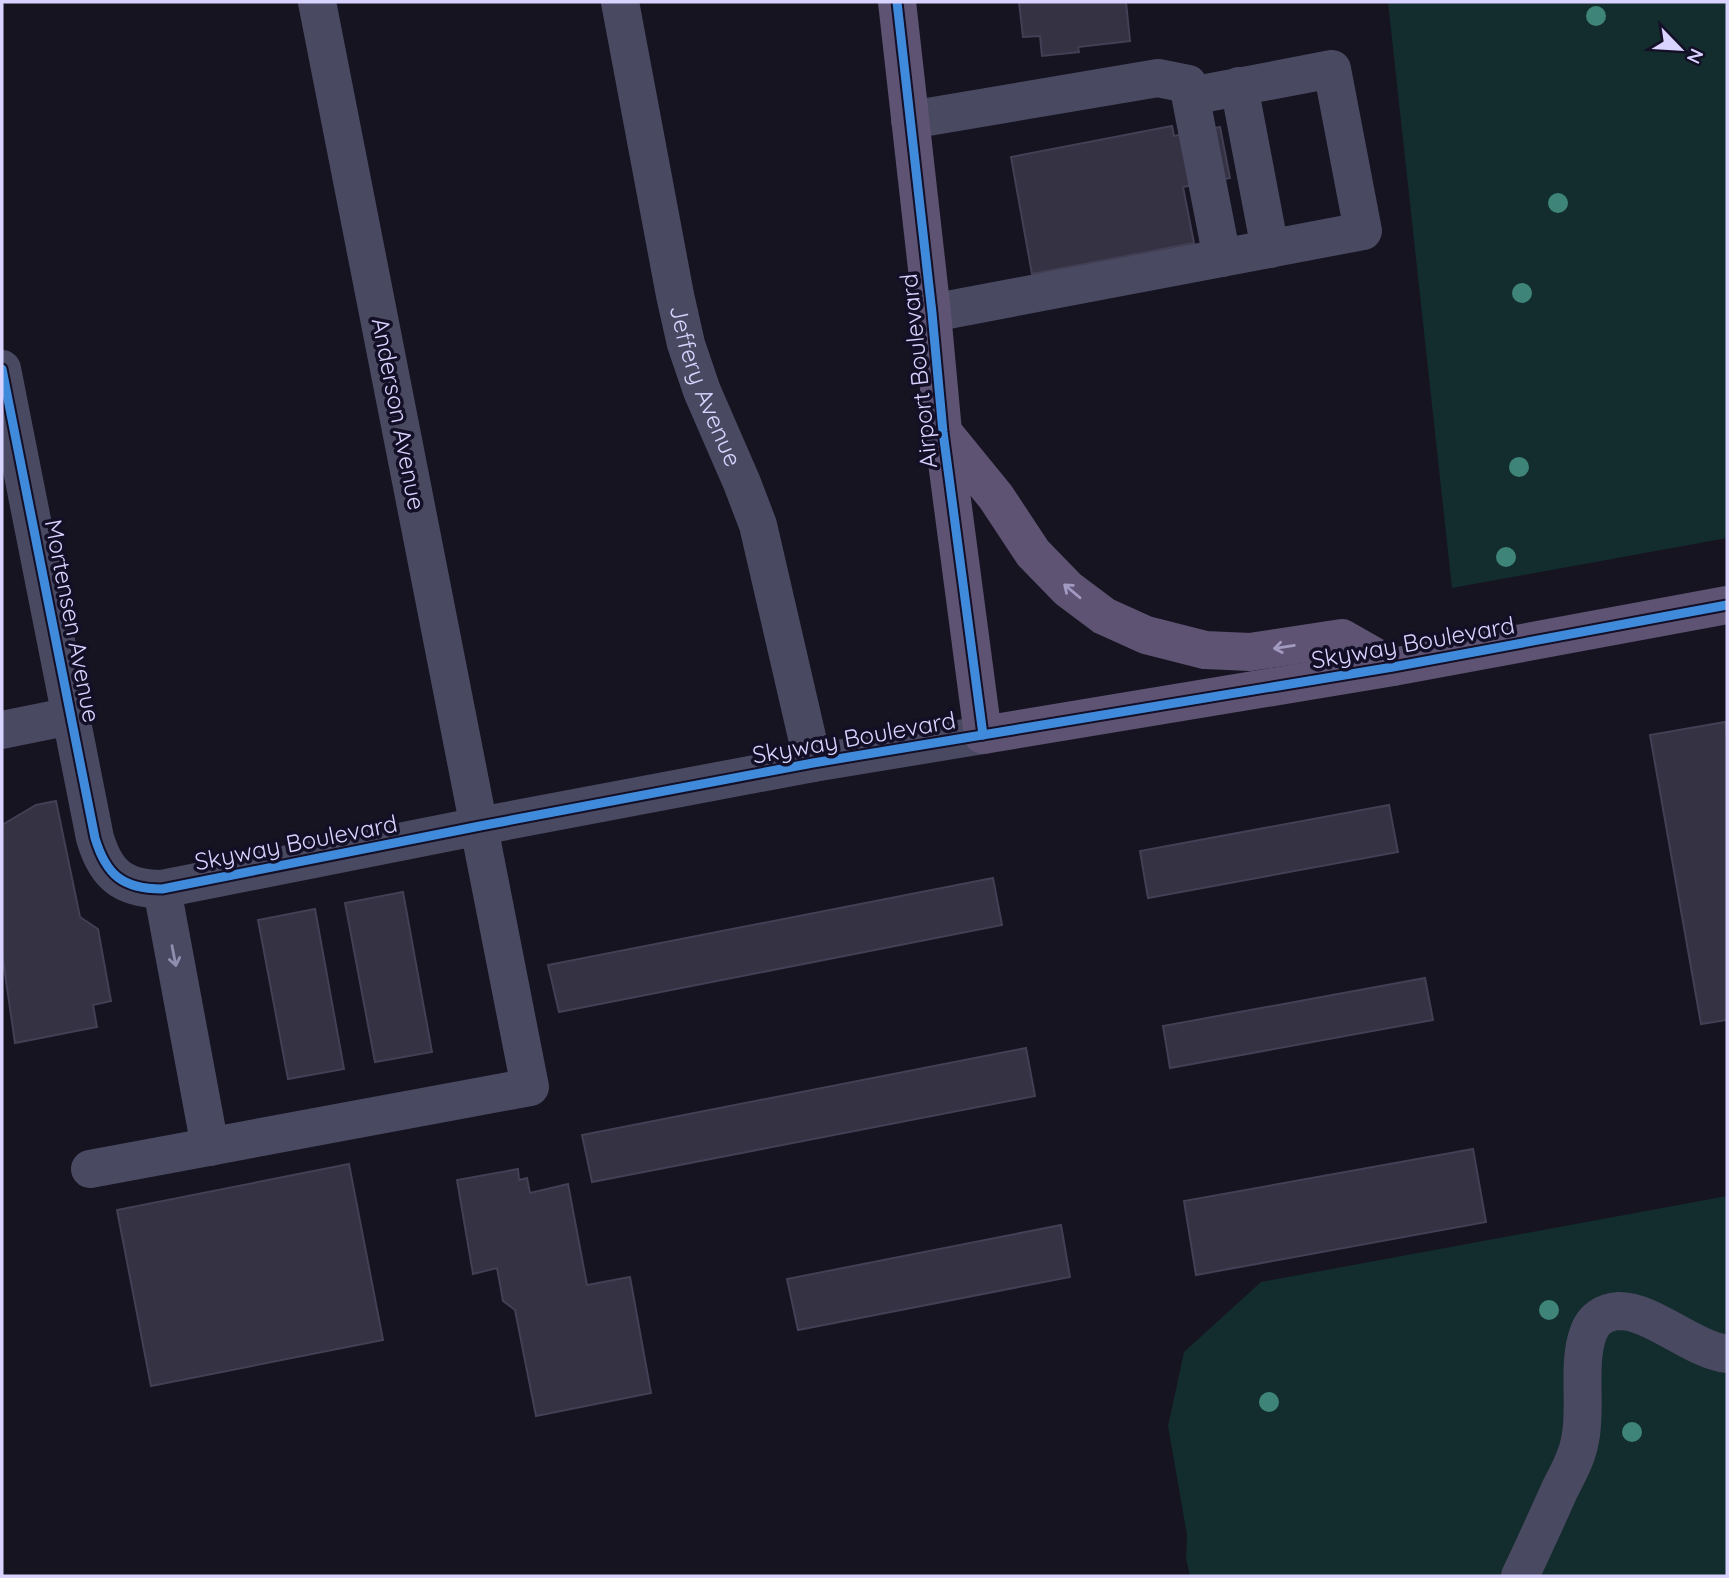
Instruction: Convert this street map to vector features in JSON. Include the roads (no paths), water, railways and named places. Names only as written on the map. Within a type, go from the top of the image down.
[{"type":"main road","name":"Airport Boulevard","points":[[897,2],[943,432],[983,736]]},
{"type":"main road","points":[[943,432],[996,497],[1033,554],[1068,589],[1104,616],[1146,635],[1205,650],[1250,652],[1342,638],[1393,667]]},
{"type":"main road","name":"Skyway Boulevard","points":[[983,736],[1393,667],[1727,605]]},
{"type":"street","name":"Anderson Avenue","points":[[210,1147],[530,1087],[317,2]]},
{"type":"street","name":"Jeffery Avenue","points":[[620,2],[686,344],[702,391],[743,483],[758,526],[813,763]]},
{"type":"street","points":[[932,313],[1363,231],[1332,69],[1191,96]]},
{"type":"street","points":[[911,120],[1158,78],[1188,84],[1222,258]]},
{"type":"street","points":[[1239,86],[1270,248]]},
{"type":"street","name":"Mortensen Avenue","points":[[2,369],[95,838],[101,857],[115,876]]},
{"type":"street","points":[[2,730],[71,716]]},
{"type":"street","name":"Skyway Boulevard","points":[[115,876],[137,887],[162,889],[813,763],[983,736]]},
{"type":"street","points":[[90,1169],[210,1147],[162,889]]},
{"type":"street","points":[[1520,1576],[1575,1459],[1581,1438],[1584,1359],[1588,1334],[1596,1320],[1606,1313],[1635,1313],[1698,1345],[1727,1354]]}]
